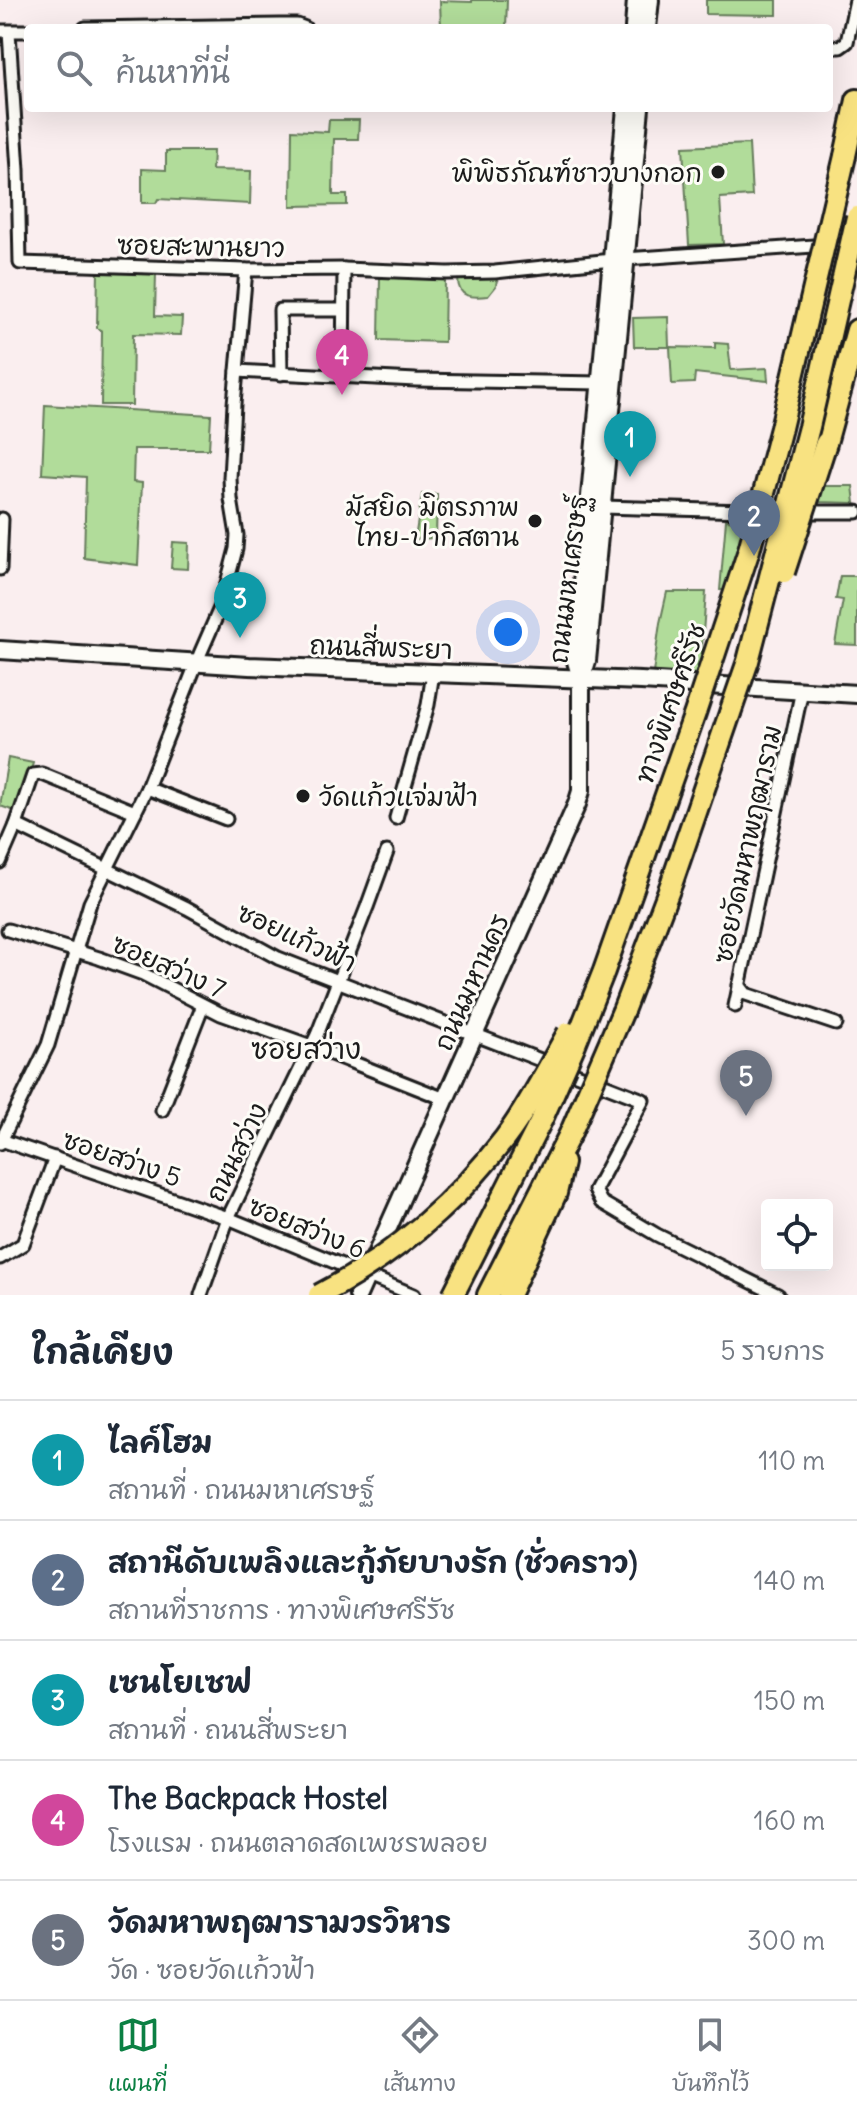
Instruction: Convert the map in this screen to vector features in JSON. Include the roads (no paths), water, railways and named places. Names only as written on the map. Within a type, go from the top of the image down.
[{"type":"highway","name":"ทางพิเศษศรีรัช","points":[[453,1295],[542,1119],[575,1044],[695,713],[749,550],[781,428],[857,100]]},
{"type":"highway","points":[[748,661],[809,427],[857,217]]},
{"type":"highway","points":[[488,1295],[571,1132],[623,1011],[672,882],[748,661],[787,565],[826,443],[857,330]]},
{"type":"highway","points":[[319,1295],[395,1250],[441,1210],[480,1168],[531,1098],[604,971]]},
{"type":"highway","points":[[509,1295],[556,1193],[571,1132]]},
{"type":"main road","points":[[634,24],[636,0]]},
{"type":"main road","points":[[647,24],[650,0]]},
{"type":"main road","name":"ถนนมหาเศรษฐ์","points":[[619,259],[626,112]]},
{"type":"main road","name":"ถนนมหาเศรษฐ์","points":[[581,678],[575,658],[619,259],[639,112]]},
{"type":"main road","name":"ถนนมหาเศรษฐ์","points":[[581,678],[587,661],[602,507],[607,383]]},
{"type":"main road","name":"ถนนสี่พระยา","points":[[0,649],[196,663],[581,678],[857,694]]},
{"type":"main road","name":"ถนนมหานคร","points":[[358,1295],[577,804],[581,791],[581,678]]},
{"type":"street","points":[[833,47],[847,42],[856,0]]},
{"type":"street","points":[[4,32],[24,31]]},
{"type":"street","name":"ซอยสะพานยาว","points":[[4,32],[18,170],[20,263],[246,270],[495,272],[619,259],[857,242]]},
{"type":"street","points":[[775,512],[839,244]]},
{"type":"street","points":[[343,375],[344,269]]},
{"type":"street","points":[[1,1142],[48,1045],[90,903],[147,788],[221,606],[236,549],[230,478],[246,270]]},
{"type":"street","points":[[281,374],[280,310],[343,310]]},
{"type":"street","points":[[237,371],[467,382],[607,383]]},
{"type":"street","points":[[602,507],[746,511]]},
{"type":"street","points":[[815,512],[857,512]]},
{"type":"street","points":[[0,569],[2,519]]},
{"type":"street","points":[[396,818],[428,705],[433,673]]},
{"type":"street","name":"ซอยวัดมหาพฤฒาราม","points":[[735,1006],[802,690]]},
{"type":"street","points":[[0,862],[33,775],[42,774],[135,812]]},
{"type":"street","points":[[147,788],[226,819]]},
{"type":"street","name":"ซอยแก้วฟ้า","points":[[16,825],[187,908],[278,958],[474,1033]]},
{"type":"street","name":"ถนนสว่าง","points":[[201,1295],[228,1218],[311,1046],[387,852]]},
{"type":"street","name":"ซอยสว่าง 7","points":[[8,930],[143,974],[221,1014],[445,1099]]},
{"type":"street","points":[[739,985],[746,994],[836,1024]]},
{"type":"street","points":[[162,1110],[203,1005]]},
{"type":"street","points":[[474,1033],[643,1100],[595,1190],[601,1202],[657,1235],[778,1295]]},
{"type":"street","name":"ซอยสว่าง 5","points":[[1,1142],[228,1218]]},
{"type":"street","points":[[0,1258],[23,1244],[55,1158]]},
{"type":"street","name":"ซอยสว่าง 6","points":[[228,1218],[414,1295]]},
{"type":"place","name":"พิพิธภัณฑ์ชาวบางกอก","points":[[718,172]]},
{"type":"place","name":"The Backpack Hostel","points":[[342,395]]},
{"type":"place","name":"ไลค์โฮม","points":[[630,477]]},
{"type":"place","name":"มัสยิด มิตรภาพ ไทย-ปากิสตาน","points":[[535,521]]},
{"type":"place","name":"สถานีดับเพลิงและกู้ภัยบางรัก (ชั่วคราว)","points":[[754,556]]},
{"type":"place","name":"เซนโยเซฟ","points":[[240,638]]},
{"type":"place","name":"วัดแก้วแจ่มฟ้า","points":[[303,796]]},
{"type":"place","name":"วัดมหาพฤฒารามวรวิหาร","points":[[746,1116]]},
{"type":"district","name":"ซอยสว่าง","points":[[306,1049]]}]
